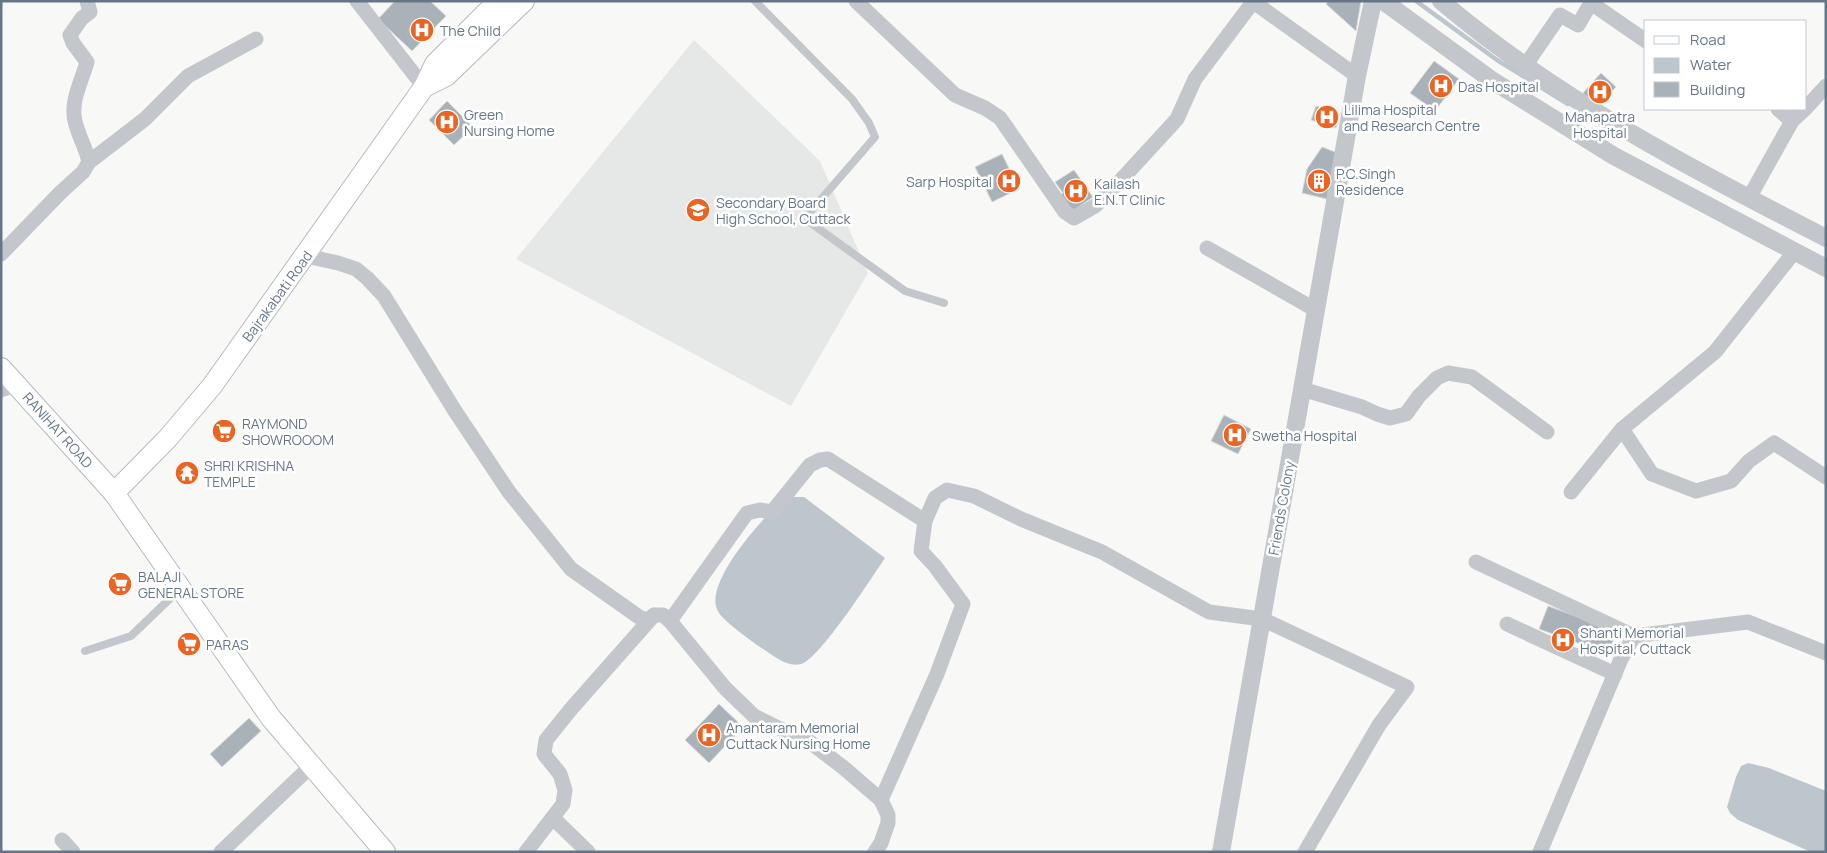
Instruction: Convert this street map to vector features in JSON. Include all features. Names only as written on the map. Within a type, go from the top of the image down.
[{"type":"main road","name":"Bajrakabati Road","points":[[114,493],[168,438],[212,386],[424,87],[435,64],[498,1]]},
{"type":"main road","name":"Bajrakabati Road","points":[[424,87],[446,76],[524,1]]},
{"type":"main road","name":"RANIHAT ROAD","points":[[1,368],[9,387],[114,493],[271,718],[385,852]]},
{"type":"street","points":[[87,1],[90,12],[82,18],[70,35],[72,43],[87,62],[75,98],[74,120],[87,150],[89,162]]},
{"type":"street","points":[[357,1],[424,87]]},
{"type":"street","points":[[856,1],[955,96],[985,108],[1000,118],[1065,212],[1074,218],[1095,206],[1110,192],[1178,119],[1195,79],[1252,2],[1357,76]]},
{"type":"street","name":"Friends Colony","points":[[1221,852],[1357,76],[1373,1]]},
{"type":"street","points":[[1383,1],[1493,81],[1614,156],[1826,268]]},
{"type":"street","points":[[1441,1],[1525,66],[1661,151],[1826,238]]},
{"type":"street","points":[[1525,66],[1560,15],[1578,25],[1591,3],[1644,40]]},
{"type":"street","points":[[1,254],[60,193],[84,172],[89,162],[145,119],[188,76],[256,39]]},
{"type":"street","points":[[1807,106],[1826,86]]},
{"type":"street","points":[[1779,110],[1792,121]]},
{"type":"street","points":[[1749,198],[1792,121],[1803,110]]},
{"type":"street","points":[[1206,248],[1316,310]]},
{"type":"street","points":[[1572,492],[1622,429],[1715,352],[1795,252]]},
{"type":"street","points":[[306,256],[356,269],[384,296],[455,411],[509,492],[571,569],[639,617],[648,620],[654,615],[663,615],[726,688],[754,716],[778,728],[802,736],[881,800],[888,815],[888,822],[881,843],[875,852]]},
{"type":"street","points":[[1302,389],[1362,406],[1390,418],[1406,414],[1419,396],[1436,378],[1448,373],[1472,377],[1547,432]]},
{"type":"street","points":[[1622,429],[1652,474],[1696,491],[1731,481],[1750,461],[1774,442],[1826,477]]},
{"type":"street","points":[[670,621],[747,513],[760,510],[772,512],[810,465],[820,460],[828,459],[926,521]]},
{"type":"street","points":[[881,800],[937,674],[963,604],[935,566],[921,551],[926,521],[935,498],[947,490],[974,496],[1021,519],[1102,552],[1209,612],[1262,619],[1407,687],[1379,725],[1305,852]]},
{"type":"street","points":[[1476,562],[1634,636],[1748,622],[1826,653]]},
{"type":"street","points":[[526,852],[563,804],[565,790],[560,774],[544,754],[546,740],[654,615]]},
{"type":"street","points":[[1507,624],[1615,674]]},
{"type":"street","points":[[1540,852],[1615,674],[1634,636]]},
{"type":"street","points":[[220,852],[311,766]]},
{"type":"street","points":[[553,818],[588,852]]},
{"type":"street","points":[[62,840],[73,852]]},
{"type":"lane","points":[[755,1],[852,99],[869,123],[875,137],[810,212],[808,222],[905,292],[944,303]]},
{"type":"lane","points":[[85,651],[131,636],[180,589]]},
{"type":"shaded area","name":"Secondary Board High School, Cuttack","points":[[694,40],[820,161],[868,273],[791,406],[516,259]]},
{"type":"water","points":[[790,497],[804,497],[885,558],[832,634],[809,659],[795,665],[779,660],[738,631],[719,613],[715,602],[717,589],[732,559],[772,510]]},
{"type":"water","points":[[1748,763],[1769,768],[1826,791],[1826,852],[1811,852],[1738,820],[1730,813],[1727,807],[1736,777],[1741,766]]},
{"type":"building","points":[[395,1],[430,1],[446,16],[412,51],[378,19]]},
{"type":"building","points":[[1329,1],[1361,1],[1356,31],[1326,4]]},
{"type":"building","points":[[1434,61],[1459,79],[1435,111],[1410,93]]},
{"type":"building","points":[[1601,73],[1616,87],[1597,106],[1583,93]]},
{"type":"building","points":[[447,101],[473,127],[454,145],[429,120]]},
{"type":"building","points":[[1316,106],[1340,114],[1336,128],[1311,120]]},
{"type":"building","name":"P.C.Singh Residence","points":[[1322,147],[1340,154],[1331,200],[1302,193],[1307,169]]},
{"type":"building","points":[[1002,154],[1019,189],[992,202],[975,167]]},
{"type":"building","points":[[1074,170],[1093,197],[1071,212],[1060,196],[1063,193],[1055,182]]},
{"type":"building","points":[[1224,415],[1251,429],[1238,454],[1211,441]]},
{"type":"building","points":[[1548,606],[1617,631],[1608,654],[1539,629]]},
{"type":"building","points":[[719,704],[743,727],[709,763],[685,740]]},
{"type":"building","points":[[249,718],[261,731],[222,767],[210,754]]},
{"type":"waterway","points":[[1416,1],[1497,60],[1568,104]]},
{"type":"waterway","points":[[1600,124],[1621,137]]},
{"type":"place","name":"The Child","points":[[422,30]]},
{"type":"place","name":"Das Hospital","points":[[1441,86]]},
{"type":"place","name":"Mahapatra Hospital","points":[[1600,92]]},
{"type":"place","name":"Lilima Hospital and Research Centre","points":[[1327,117]]},
{"type":"place","name":"Green Nursing Home","points":[[447,122]]},
{"type":"place","name":"Sarp Hospital","points":[[1009,181]]},
{"type":"place","name":"P.C.Singh Residence","points":[[1319,181]]},
{"type":"place","name":"Kailash E.N.T Clinic","points":[[1076,191]]},
{"type":"place","name":"Secondary Board High School, Cuttack","points":[[698,210]]},
{"type":"place","name":"RAYMOND SHOWROOOM","points":[[224,431]]},
{"type":"place","name":"Swetha Hospital","points":[[1235,435]]},
{"type":"place","name":"SHRI KRISHNA TEMPLE","points":[[187,473]]},
{"type":"place","name":"BALAJI GENERAL STORE","points":[[120,584]]},
{"type":"place","name":"Shanti Memorial Hospital, Cuttack","points":[[1563,640]]},
{"type":"place","name":"PARAS","points":[[189,644]]},
{"type":"place","name":"Anantaram Memorial Cuttack Nursing Home","points":[[709,735]]}]
